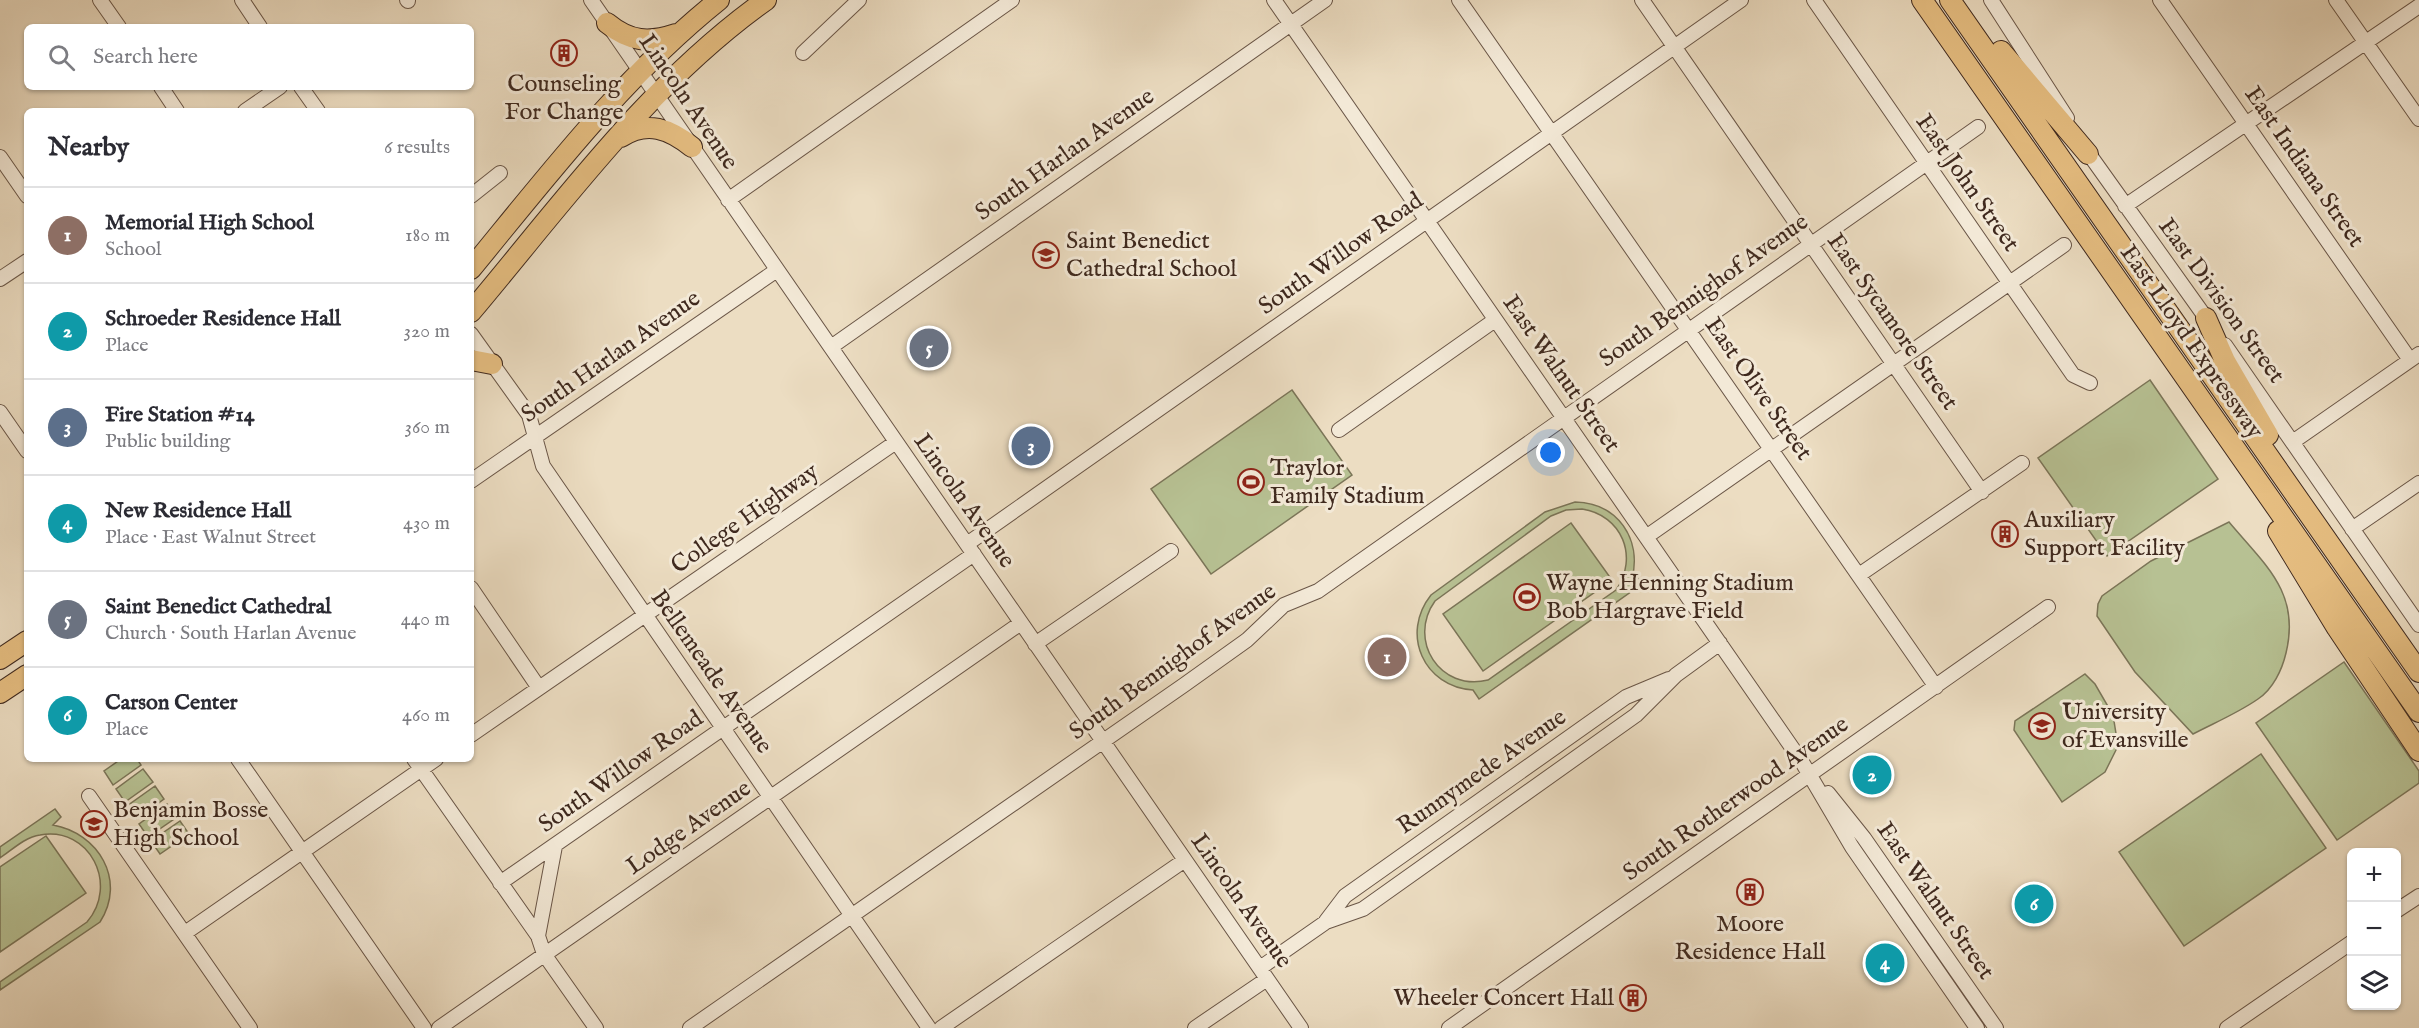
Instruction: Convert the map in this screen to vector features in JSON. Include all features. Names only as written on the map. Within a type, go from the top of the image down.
[{"type":"highway","points":[[474,265],[597,117],[640,71],[719,0]]},
{"type":"highway","points":[[474,308],[656,94],[696,56],[766,0]]},
{"type":"highway","name":"East Lloyd Expressway","points":[[1922,0],[2419,712]]},
{"type":"highway","points":[[1952,3],[1996,46],[2058,122],[2088,154]]},
{"type":"highway","name":"East Lloyd Expressway","points":[[1952,3],[2419,672]]},
{"type":"highway","points":[[607,23],[624,35],[647,41],[681,32]]},
{"type":"highway","points":[[614,142],[635,130],[651,127],[671,132],[692,147]]},
{"type":"highway","points":[[474,254],[490,246]]},
{"type":"highway","points":[[2206,318],[2225,361],[2275,446],[2313,520]]},
{"type":"highway","points":[[474,361],[492,364]]},
{"type":"highway","points":[[2218,424],[2332,621],[2419,751]]},
{"type":"highway","points":[[0,659],[24,643]]},
{"type":"highway","points":[[0,693],[24,677]]},
{"type":"street","points":[[100,0],[117,24]]},
{"type":"street","points":[[242,0],[258,24]]},
{"type":"street","name":"Lincoln Avenue","points":[[591,0],[1301,1028]]},
{"type":"street","points":[[803,53],[859,0]]},
{"type":"street","points":[[728,200],[1012,0]]},
{"type":"street","name":"East Walnut Street","points":[[1274,0],[1810,774],[1852,847],[1977,1028]]},
{"type":"street","name":"South Harlan Avenue","points":[[831,347],[1325,0]]},
{"type":"street","name":"East Olive Street","points":[[1459,0],[1936,687]]},
{"type":"street","name":"East Sycamore Street","points":[[1642,0],[1982,492]]},
{"type":"street","name":"South Willow Road","points":[[500,883],[723,729],[1427,221],[1741,0]]},
{"type":"street","name":"East John Street","points":[[1814,0],[2073,375],[2090,383]]},
{"type":"street","name":"East Division Street","points":[[1991,0],[2023,46],[2088,154],[2294,441],[2419,625]]},
{"type":"street","name":"East Indiana Street","points":[[2160,0],[2246,124],[2415,357]]},
{"type":"street","points":[[2336,0],[2419,119]]},
{"type":"street","points":[[2125,206],[2419,6]]},
{"type":"street","points":[[163,90],[175,108]]},
{"type":"street","points":[[249,108],[276,90]]},
{"type":"street","points":[[303,90],[316,108]]},
{"type":"street","name":"South Bennighof Avenue","points":[[690,1028],[1247,640],[1284,605],[1318,591],[1978,127]]},
{"type":"street","points":[[0,157],[24,192]]},
{"type":"street","points":[[474,194],[500,173]]},
{"type":"street","points":[[1646,537],[2064,245]]},
{"type":"street","points":[[0,279],[24,263]]},
{"type":"street","name":"South Harlan Avenue","points":[[474,479],[777,270]]},
{"type":"street","points":[[1340,430],[1495,320]]},
{"type":"street","name":"Bellemeade Avenue","points":[[474,338],[529,416],[543,466],[929,1028]]},
{"type":"street","points":[[2294,441],[2415,357]]},
{"type":"street","points":[[0,412],[24,447]]},
{"type":"street","name":"College Highway","points":[[474,733],[896,442]]},
{"type":"street","points":[[1859,575],[2022,463]]},
{"type":"street","points":[[2352,529],[2419,483]]},
{"type":"street","points":[[1035,644],[1170,550]]},
{"type":"street","points":[[474,592],[539,688]]},
{"type":"street","name":"South Rotherwood Avenue","points":[[1449,1028],[2048,607]]},
{"type":"street","name":"Lodge Avenue","points":[[439,1028],[1021,623]]},
{"type":"street","name":"Runnymede Avenue","points":[[1326,922],[1362,909],[1372,902],[1636,715],[1676,675],[1720,644]]},
{"type":"street","name":"Runnymede Avenue","points":[[1195,1028],[1326,922],[1346,896],[1626,697],[1676,675]]},
{"type":"street","points":[[240,762],[424,1028]]},
{"type":"street","points":[[185,933],[303,852],[417,764],[538,936],[544,954],[596,1028]]},
{"type":"street","name":"East Walnut Street","points":[[1810,774],[1858,829],[1996,1028]]},
{"type":"street","points":[[89,796],[250,1028]]},
{"type":"street","points":[[538,936],[555,846]]},
{"type":"street","points":[[941,1028],[1185,860]]},
{"type":"street","points":[[2401,908],[2419,896]]},
{"type":"street","points":[[2227,1028],[2347,945]]},
{"type":"green space","points":[[2150,380],[2218,479],[2107,556],[2038,458]]},
{"type":"green space","name":"Traylor Family Stadium","points":[[1292,390],[1352,475],[1211,574],[1151,489]]},
{"type":"green space","points":[[1575,502],[1590,504],[1615,516],[1630,537],[1634,564],[1632,579],[1637,576],[1642,584],[1479,699],[1473,690],[1456,687],[1441,679],[1430,669],[1422,656],[1418,641],[1418,626],[1422,610],[1431,595],[1545,512]],"holes":[[[1582,509],[1596,513],[1607,520],[1623,539],[1626,564],[1623,577],[1616,590],[1488,680],[1471,682],[1443,671],[1433,660],[1427,646],[1425,631],[1427,616],[1435,601],[1551,516],[1566,510]]]},
{"type":"green space","points":[[2229,522],[2266,566],[2284,596],[2289,632],[2286,653],[2276,679],[2263,695],[2242,709],[2193,734],[2135,672],[2097,616],[2098,604],[2102,596],[2151,561]]},
{"type":"green space","name":"Wayne Henning Stadium Bob Hargrave Field","points":[[1571,523],[1612,580],[1483,671],[1443,614]]},
{"type":"green space","points":[[2344,662],[2419,771],[2419,783],[2337,840],[2256,723]]},
{"type":"green space","points":[[2085,674],[2095,684],[2113,715],[2118,746],[2105,772],[2062,802],[2014,730],[2015,721]]},
{"type":"green space","points":[[2261,754],[2326,848],[2184,946],[2119,852]]},
{"type":"green space","points":[[117,762],[139,762],[141,765],[113,785],[104,771]]},
{"type":"green space","points":[[143,769],[153,782],[125,802],[116,789]]},
{"type":"green space","points":[[155,786],[164,799],[136,819],[127,806]]},
{"type":"green space","points":[[167,804],[177,817],[148,837],[139,824]]},
{"type":"green space","points":[[55,809],[61,817],[53,825],[83,838],[95,848],[104,861],[109,875],[108,906],[100,922],[0,990],[0,982],[87,922],[96,907],[100,892],[99,876],[94,861],[85,849],[73,840],[58,835],[34,836],[0,858],[0,847]]},
{"type":"green space","points":[[180,821],[189,834],[160,854],[151,841]]},
{"type":"green space","points":[[46,836],[86,893],[0,952],[0,867]]},
{"type":"place","name":"Counseling For Change","points":[[564,53]]},
{"type":"place","name":"Saint Benedict Cathedral School","points":[[1046,255]]},
{"type":"place","name":"Saint Benedict Cathedral","points":[[929,348]]},
{"type":"place","name":"Fire Station #14","points":[[1031,446]]},
{"type":"place","name":"Traylor Family Stadium","points":[[1251,482]]},
{"type":"place","name":"Auxiliary Support Facility","points":[[2005,534]]},
{"type":"place","name":"Wayne Henning Stadium Bob Hargrave Field","points":[[1527,597]]},
{"type":"place","name":"Memorial High School","points":[[1387,657]]},
{"type":"place","name":"University of Evansville","points":[[2042,726]]},
{"type":"place","name":"Schroeder Residence Hall","points":[[1872,775]]},
{"type":"place","name":"Benjamin Bosse High School","points":[[94,824]]},
{"type":"place","name":"Moore Residence Hall","points":[[1750,892]]},
{"type":"place","name":"Carson Center","points":[[2034,904]]},
{"type":"place","name":"New Residence Hall","points":[[1885,963]]},
{"type":"place","name":"Wheeler Concert Hall","points":[[1633,998]]}]
